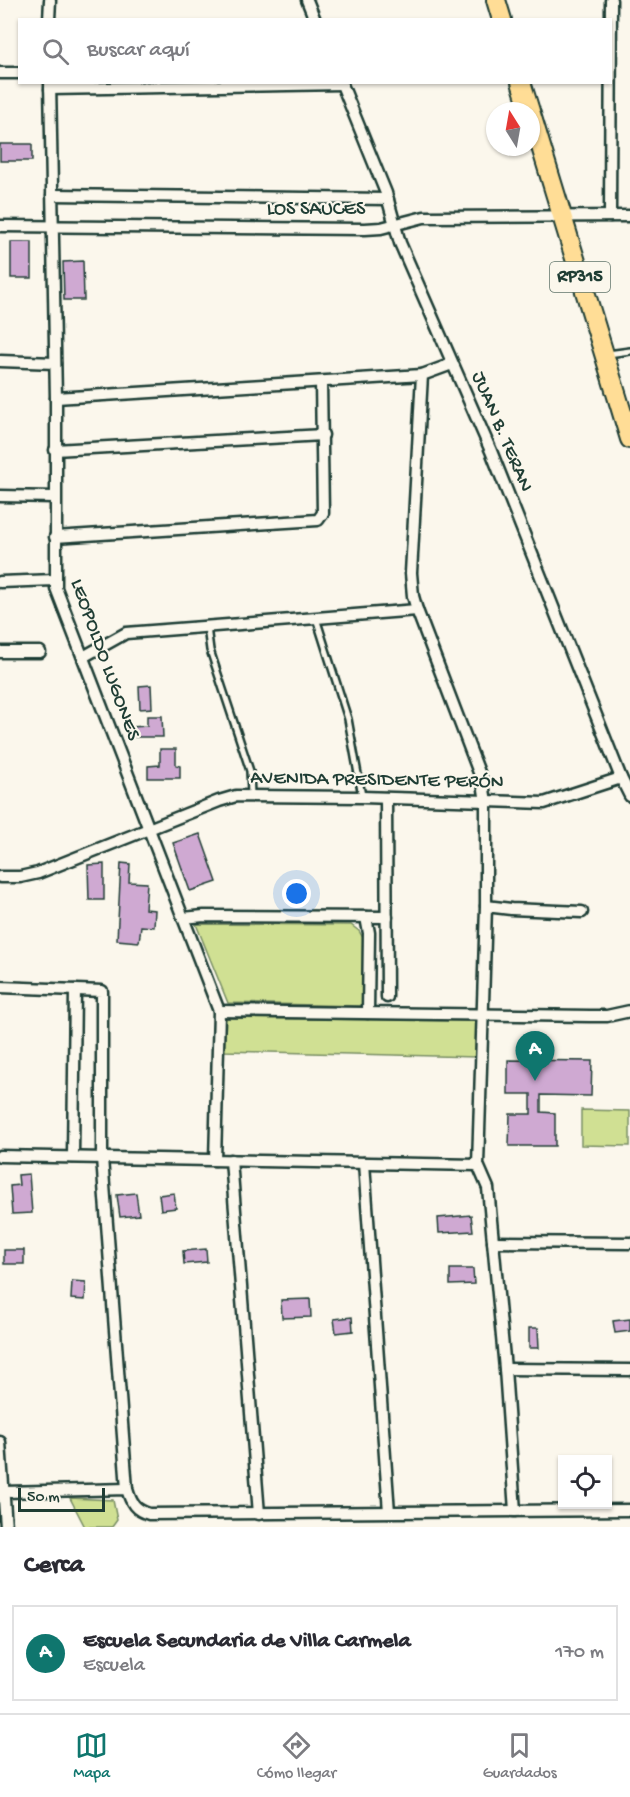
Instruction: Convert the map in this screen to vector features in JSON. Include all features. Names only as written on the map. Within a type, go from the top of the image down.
[{"type":"main road","points":[[496,0],[501,18]]},
{"type":"main road","name":"RP315","points":[[522,84],[528,102]]},
{"type":"main road","name":"RP315","points":[[540,142],[630,439]]},
{"type":"street","points":[[50,0],[50,18]]},
{"type":"street","points":[[307,0],[314,18]]},
{"type":"street","points":[[611,0],[611,18]]},
{"type":"street","points":[[0,73],[18,73]]},
{"type":"street","points":[[50,86],[245,84]]},
{"type":"street","name":"JUAN B. TERAN","points":[[342,84],[388,199],[400,243],[491,451],[630,796]]},
{"type":"street","points":[[610,216],[611,84]]},
{"type":"street","name":"LEOPOLDO LUGONES","points":[[50,86],[56,399],[55,579],[58,596],[219,1011],[215,1160]]},
{"type":"street","points":[[52,195],[388,199]]},
{"type":"street","name":"LOS SAUCES","points":[[0,226],[366,229],[395,225],[424,217],[630,216]]},
{"type":"street","points":[[0,361],[54,363]]},
{"type":"street","points":[[56,399],[422,375],[452,364]]},
{"type":"street","points":[[422,375],[410,562],[413,596],[483,783],[486,802],[486,906],[478,1165],[488,1188],[505,1369],[515,1511]]},
{"type":"street","points":[[55,537],[318,520],[323,513],[321,382]]},
{"type":"street","points":[[55,450],[323,435]]},
{"type":"street","points":[[0,496],[55,497]]},
{"type":"street","points":[[0,582],[55,579]]},
{"type":"street","points":[[83,657],[126,633],[417,610]]},
{"type":"street","points":[[0,652],[40,652]]},
{"type":"street","name":"AVENIDA PRESIDENTE PERÓN","points":[[0,877],[20,877],[38,873],[219,801],[250,795],[544,803],[621,778]]},
{"type":"street","points":[[386,798],[387,997]]},
{"type":"street","points":[[486,906],[582,912]]},
{"type":"street","points":[[183,918],[204,916],[387,917]]},
{"type":"street","points":[[366,917],[369,933],[368,1013]]},
{"type":"street","points":[[0,987],[102,991],[102,1158],[127,1489],[135,1507],[149,1514],[630,1510]]},
{"type":"street","points":[[73,1157],[75,990]]},
{"type":"street","points":[[219,1011],[607,1016],[630,1011]]},
{"type":"street","points":[[0,1156],[478,1165]]},
{"type":"street","points":[[231,1160],[259,1514]]},
{"type":"street","points":[[364,1162],[390,1512]]},
{"type":"street","points":[[493,1242],[630,1243]]},
{"type":"street","points":[[505,1369],[630,1370]]},
{"type":"street","points":[[0,1442],[6,1527]]},
{"type":"street","points":[[4,1492],[127,1489]]},
{"type":"lane","points":[[603,355],[630,351]]},
{"type":"lane","points":[[316,618],[348,719],[362,797]]},
{"type":"lane","points":[[206,626],[210,650],[250,771],[250,795]]},
{"type":"green space","points":[[196,924],[351,925],[359,931],[363,938],[363,1006],[228,1003]]},
{"type":"green space","points":[[226,1018],[476,1021],[477,1057],[224,1051]]},
{"type":"green space","points":[[581,1110],[630,1111],[630,1146],[581,1145]]},
{"type":"green space","points":[[70,1498],[113,1500],[117,1520],[112,1527],[85,1527]]},
{"type":"building","points":[[0,144],[32,144],[32,161],[0,161]]},
{"type":"building","points":[[11,242],[32,242],[32,278],[11,278]]},
{"type":"building","points":[[83,261],[84,300],[64,300],[63,262]]},
{"type":"building","points":[[151,685],[152,708],[140,709],[139,686]]},
{"type":"building","points":[[147,716],[162,716],[163,737],[131,737],[131,727],[147,726]]},
{"type":"building","points":[[160,749],[176,749],[176,765],[180,766],[180,778],[148,778],[148,766],[160,765]]},
{"type":"building","points":[[200,834],[217,882],[190,891],[173,843]]},
{"type":"building","points":[[121,863],[130,864],[129,882],[147,883],[145,909],[155,910],[154,927],[141,926],[139,942],[117,940]]},
{"type":"building","points":[[104,864],[104,900],[89,900],[88,865]]},
{"type":"building","points":[[508,1060],[592,1061],[591,1096],[541,1095],[541,1112],[555,1113],[555,1146],[509,1146],[510,1114],[531,1114],[531,1094],[508,1094]]},
{"type":"building","points":[[29,1174],[32,1213],[12,1214],[10,1186],[19,1185],[18,1175]]},
{"type":"building","points":[[136,1193],[139,1215],[120,1217],[117,1195]]},
{"type":"building","points":[[174,1193],[176,1208],[161,1210],[159,1195]]},
{"type":"building","points":[[471,1215],[473,1231],[439,1233],[438,1218]]},
{"type":"building","points":[[206,1249],[207,1262],[184,1264],[183,1251]]},
{"type":"building","points":[[4,1250],[24,1250],[24,1264],[4,1264]]},
{"type":"building","points":[[450,1269],[473,1269],[474,1284],[450,1285]]},
{"type":"building","points":[[72,1281],[86,1282],[85,1300],[71,1299]]},
{"type":"building","points":[[310,1299],[311,1317],[282,1318],[281,1300]]},
{"type":"building","points":[[352,1317],[353,1331],[336,1333],[334,1319]]},
{"type":"building","points":[[630,1319],[630,1331],[615,1333],[613,1321]]},
{"type":"building","points":[[529,1328],[538,1328],[539,1348],[529,1348]]},
{"type":"place","name":"Escuela Secundaria de Villa Carmela","points":[[535,1081]]}]
